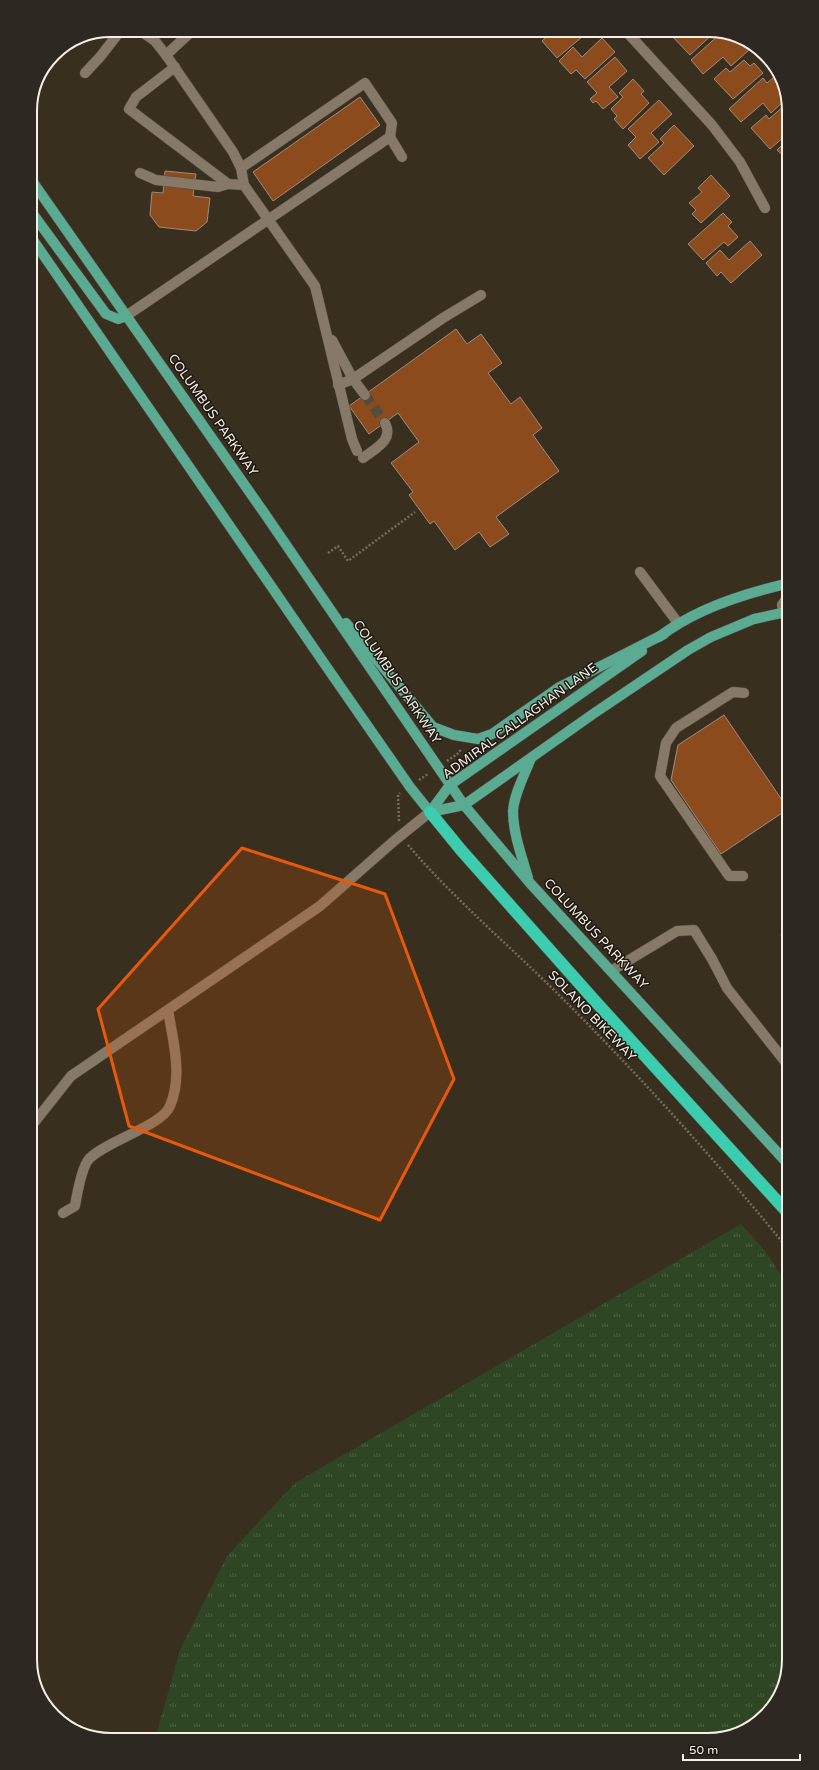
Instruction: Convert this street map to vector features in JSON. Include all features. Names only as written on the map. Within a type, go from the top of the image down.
[{"type":"highway","points":[[430,812],[461,850],[585,990],[782,1206]]},
{"type":"main road","name":"COLUMBUS PARKWAY","points":[[37,188],[464,805],[529,882],[782,1157]]},
{"type":"main road","points":[[37,220],[106,314],[118,319],[126,316]]},
{"type":"main road","points":[[37,247],[410,787],[430,812],[464,805],[661,668],[711,636],[754,619],[782,615]]},
{"type":"main road","points":[[303,571],[433,727],[461,737],[478,739],[492,734],[558,688],[664,634]]},
{"type":"main road","name":"ADMIRAL CALLAGHAN LANE","points":[[430,812],[450,785],[648,647],[678,623],[723,602],[746,594],[782,585]]},
{"type":"main road","points":[[529,882],[514,827],[513,810],[515,800],[530,758]]},
{"type":"street","points":[[85,73],[116,37]]},
{"type":"street","points":[[149,37],[155,41],[175,67],[233,152],[241,168],[244,186],[315,286],[352,439],[360,455],[386,441],[388,430],[385,423]]},
{"type":"street","points":[[166,55],[185,37]]},
{"type":"street","points":[[631,37],[712,125],[740,162],[766,208]]},
{"type":"street","points":[[175,67],[136,97],[129,109],[228,184]]},
{"type":"street","points":[[241,168],[365,83],[392,123],[390,138],[402,157]]},
{"type":"street","points":[[126,316],[390,138]]},
{"type":"street","points":[[140,173],[156,180],[218,187],[228,184],[244,186]]},
{"type":"street","points":[[338,385],[353,379],[443,318],[481,295]]},
{"type":"street","points":[[325,328],[353,379],[365,395]]},
{"type":"street","points":[[640,572],[678,623]]},
{"type":"street","points":[[742,876],[729,876],[660,776],[666,743],[676,728],[733,692],[744,693]]},
{"type":"street","points":[[37,1119],[71,1076],[320,906],[400,836],[430,812]]},
{"type":"street","points":[[610,971],[677,931],[694,930],[712,959],[727,988],[782,1058]]},
{"type":"street","points":[[63,1213],[75,1206],[88,1160],[107,1146],[156,1120],[170,1108],[174,1091],[177,1063],[168,1010]]},
{"type":"path","points":[[328,553],[338,546],[348,561],[415,512]]},
{"type":"path","points":[[410,787],[438,768]]},
{"type":"path","points":[[398,795],[400,836]]},
{"type":"path","name":"SOLANO BIKEWAY","points":[[400,836],[430,871],[558,994],[643,1084],[710,1156],[782,1242]]},
{"type":"highlighted area","points":[[242,848],[385,894],[454,1079],[380,1220],[129,1126],[98,1009]]},
{"type":"green space","points":[[741,1224],[766,1252],[782,1277],[781,1668],[776,1687],[764,1708],[753,1718],[731,1729],[722,1732],[708,1733],[157,1733],[180,1650],[227,1556],[295,1483]]},
{"type":"building","points":[[546,37],[582,37],[557,58],[542,41]]},
{"type":"building","points":[[673,37],[710,37],[690,55]]},
{"type":"building","points":[[716,37],[731,41],[749,50],[731,66],[723,57],[703,74],[691,60]]},
{"type":"building","points":[[602,38],[615,52],[585,79],[576,70],[571,74],[559,61],[573,47],[582,57]]},
{"type":"building","points":[[615,57],[627,71],[609,87],[618,97],[603,109],[596,101],[593,103],[590,99],[597,93],[587,82]]},
{"type":"building","points":[[744,60],[750,66],[754,63],[763,73],[733,99],[714,79],[726,68],[730,72]]},
{"type":"building","points":[[763,78],[767,83],[773,78],[778,88],[781,104],[771,113],[763,103],[741,122],[729,109]]},
{"type":"building","points":[[633,79],[644,91],[641,94],[649,103],[623,129],[614,119],[617,116],[611,109],[623,97],[619,93]]},
{"type":"building","points":[[360,97],[380,125],[273,201],[253,172]]},
{"type":"building","points":[[659,100],[672,114],[651,133],[659,142],[640,159],[628,145],[636,137],[628,129]]},
{"type":"building","points":[[782,108],[782,139],[770,149],[751,128],[766,115],[769,119]]},
{"type":"building","points":[[674,125],[694,146],[664,175],[648,158],[664,143],[660,139]]},
{"type":"building","points":[[782,145],[782,154],[777,150]]},
{"type":"building","points":[[165,171],[196,174],[193,196],[210,198],[207,222],[196,231],[159,227],[150,215],[152,192],[163,193]]},
{"type":"building","points":[[711,175],[730,196],[701,223],[692,214],[696,210],[689,203],[702,192],[698,188]]},
{"type":"building","points":[[723,213],[732,222],[728,226],[738,237],[728,246],[724,242],[703,260],[688,244]]},
{"type":"building","points":[[750,241],[762,255],[731,283],[721,272],[717,276],[706,263],[720,250],[729,260]]},
{"type":"building","points":[[456,329],[467,344],[481,334],[502,363],[488,373],[511,404],[520,397],[542,428],[533,435],[559,471],[496,517],[509,534],[490,547],[479,532],[455,550],[434,521],[430,524],[409,495],[413,492],[391,463],[419,442],[398,413],[369,434],[349,406]]},
{"type":"building","points":[[724,715],[782,800],[782,813],[721,854],[671,780],[678,745]]},
{"type":"tunnel","points":[[365,395],[385,423]]}]
